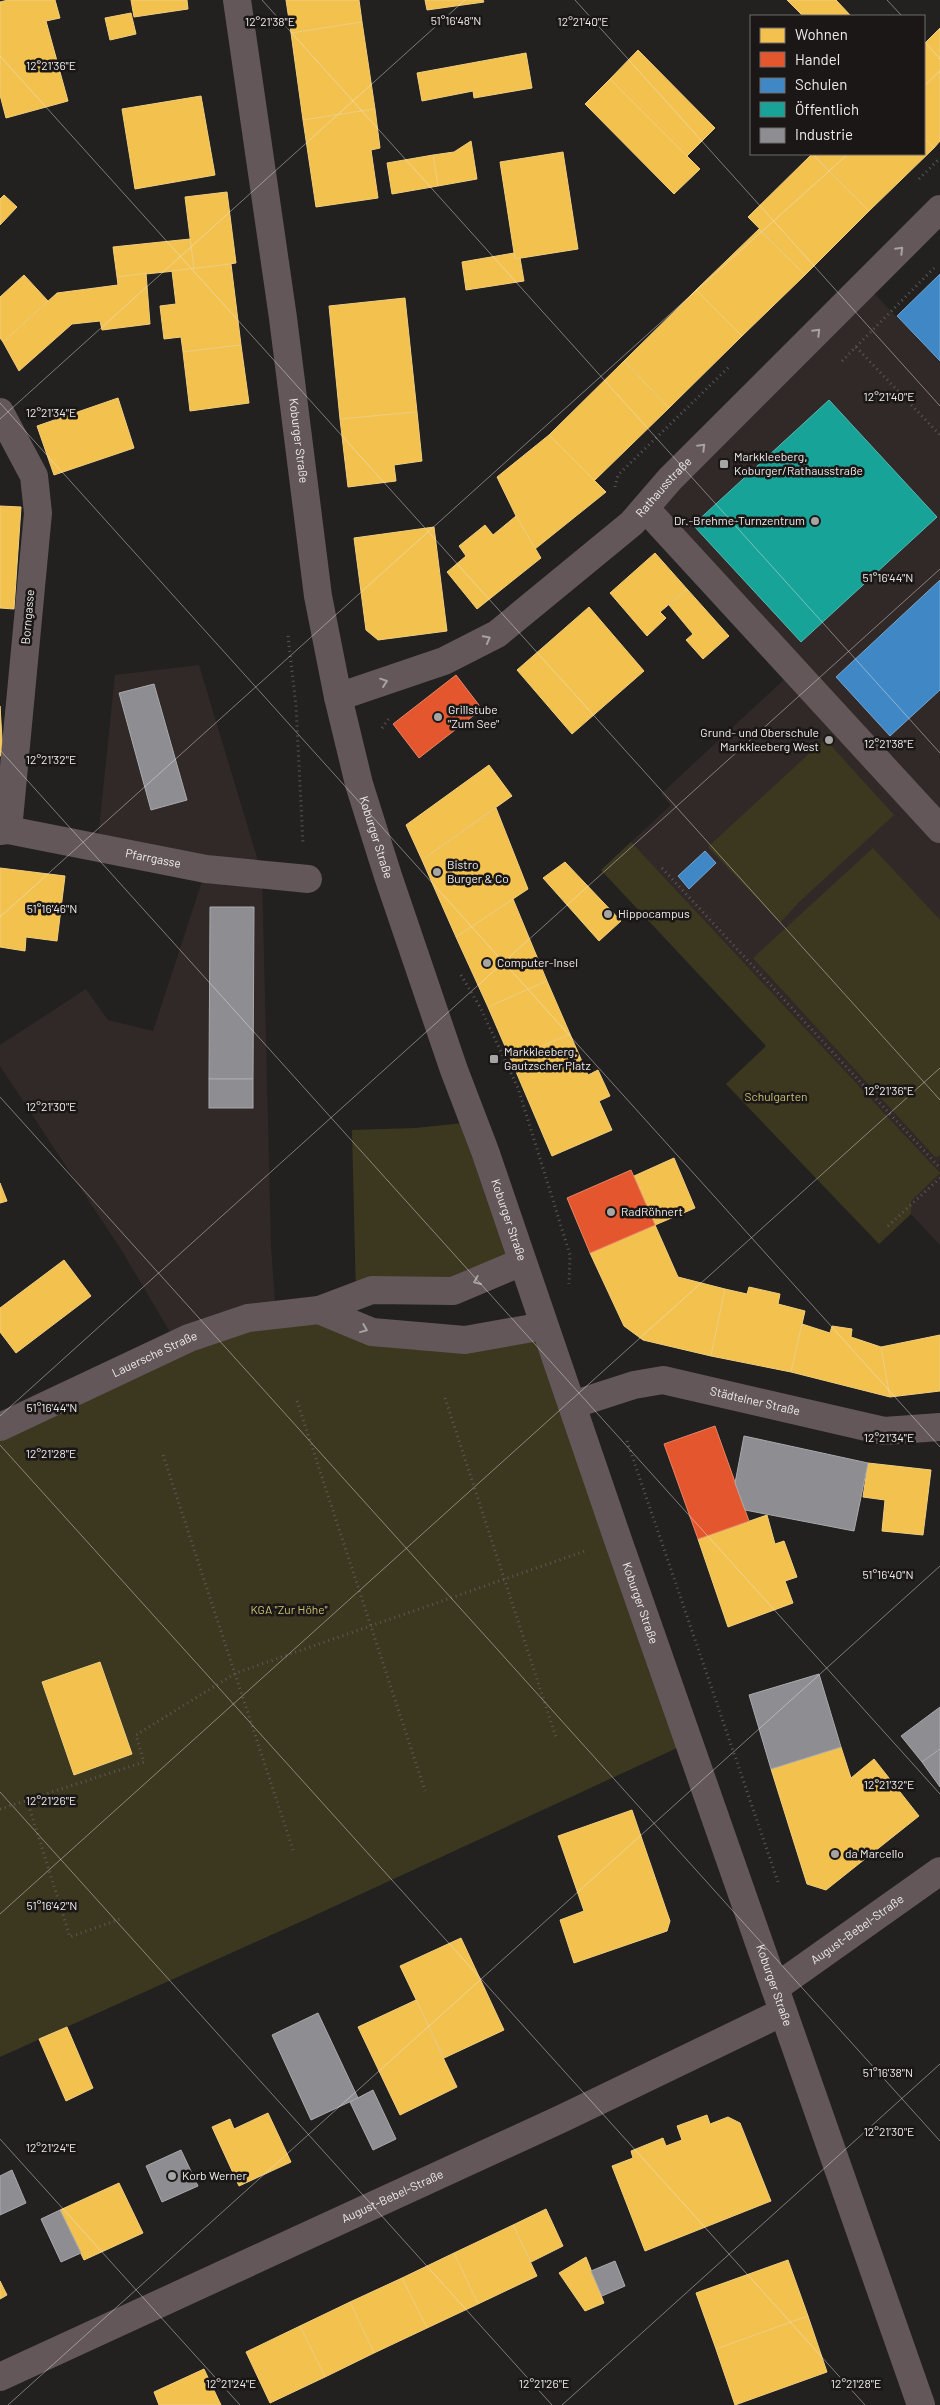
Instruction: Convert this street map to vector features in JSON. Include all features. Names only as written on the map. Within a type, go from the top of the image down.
[{"type":"main road","name":"Koburger Straße","points":[[237,0],[283,318],[318,596],[338,697],[359,784],[388,876],[618,1540],[921,2405]]},
{"type":"street","name":"Rathausstraße","points":[[338,697],[444,661],[497,634],[638,515],[670,478],[940,209]]},
{"type":"street","name":"Borngasse","points":[[0,412],[34,476],[38,513],[4,831]]},
{"type":"street","points":[[638,515],[940,829]]},
{"type":"street","name":"Pfarrgasse","points":[[4,831],[206,869],[308,879]]},
{"type":"street","name":"Lauersche Straße","points":[[0,1427],[189,1338],[221,1325],[248,1318],[320,1310],[372,1290],[453,1291],[522,1262]]},
{"type":"street","name":"Lauersche Straße","points":[[320,1310],[372,1332],[465,1340],[544,1326]]},
{"type":"street","name":"Städtelner Straße","points":[[572,1405],[634,1384],[662,1380],[884,1431],[940,1427]]},
{"type":"street","name":"August-Bebel-Straße","points":[[0,2377],[561,2119],[779,2000],[940,1871]]},
{"type":"path","points":[[913,186],[940,158]]},
{"type":"path","points":[[835,367],[940,262]]},
{"type":"path","points":[[829,319],[940,435]]},
{"type":"path","points":[[613,493],[618,475],[731,365]]},
{"type":"path","points":[[296,706],[303,859],[308,879]]},
{"type":"path","points":[[377,735],[384,723],[395,713]]},
{"type":"path","points":[[662,868],[940,1168]]},
{"type":"path","points":[[460,974],[480,1007],[518,1088],[570,1256],[569,1293]]},
{"type":"path","points":[[888,1226],[940,1178]]},
{"type":"path","points":[[444,1398],[557,1740]]},
{"type":"path","points":[[297,1401],[425,1790]]},
{"type":"path","points":[[627,1441],[781,1892]]},
{"type":"path","points":[[163,1455],[293,1850]]},
{"type":"path","points":[[0,1809],[144,1762],[136,1735],[236,1673],[618,1540]]},
{"type":"path","points":[[27,1800],[70,1937],[123,1918]]},
{"type":"shaded area","name":"Grund- und Oberschule Markkleeberg West","points":[[865,284],[940,362],[940,1245],[911,1214],[879,1244],[726,1084],[766,1046],[601,870],[671,805],[661,794],[793,671],[645,508]]},
{"type":"shaded area","points":[[199,665],[262,874],[271,1246],[276,1314],[177,1344],[122,1251],[0,1066],[0,1045],[86,989],[108,1020],[153,1031],[206,869],[97,848],[115,675]]},
{"type":"green space","points":[[825,739],[894,815],[799,902],[780,923],[708,847]]},
{"type":"green space","name":"Schulgarten","points":[[631,842],[940,1173],[911,1201],[911,1214],[879,1244],[726,1084],[766,1046],[601,870]]},
{"type":"green space","points":[[873,848],[940,920],[940,1155],[936,1158],[753,958]]},
{"type":"green space","points":[[474,1122],[522,1262],[453,1291],[356,1296],[352,1130],[415,1128]]},
{"type":"green space","name":"KGA \"Zur Höhe\"","points":[[276,1314],[372,1332],[544,1326],[690,1742],[309,1918],[0,2057],[0,1427]]},
{"type":"building: Wohnen","points":[[8,0],[55,0],[60,18],[46,21],[68,101],[6,118],[0,95],[0,2]]},
{"type":"building: Wohnen","points":[[131,0],[187,0],[188,9],[134,17]]},
{"type":"building: Wohnen","points":[[286,0],[359,0],[362,22],[291,33]]},
{"type":"building: Wohnen","points":[[425,0],[483,0],[484,2],[427,10]]},
{"type":"building: Wohnen","points":[[787,0],[836,0],[850,15],[802,15]]},
{"type":"building: Wohnen","points":[[131,13],[136,34],[110,40],[105,18]]},
{"type":"building: Wohnen","points":[[362,22],[375,109],[303,120],[291,33]]},
{"type":"building: Wohnen","points":[[940,28],[940,141],[934,148],[925,139],[925,43]]},
{"type":"building: Wohnen","points":[[638,50],[715,128],[687,156],[610,79]]},
{"type":"building: Wohnen","points":[[526,53],[532,88],[474,98],[473,91],[422,101],[417,73]]},
{"type":"building: Wohnen","points":[[610,79],[700,169],[674,194],[585,104]]},
{"type":"building: Wohnen","points":[[201,96],[215,175],[135,189],[122,109]]},
{"type":"building: Wohnen","points":[[375,109],[380,148],[371,150],[378,198],[316,207],[303,120]]},
{"type":"building: Wohnen","points":[[925,139],[934,148],[869,211],[814,155],[925,155]]},
{"type":"building: Wohnen","points":[[471,141],[477,179],[438,186],[433,155],[454,152]]},
{"type":"building: Wohnen","points":[[563,152],[578,249],[515,259],[500,162]]},
{"type":"building: Wohnen","points":[[433,155],[438,186],[392,194],[387,163]]},
{"type":"building: Wohnen","points":[[811,155],[869,211],[805,275],[748,217]]},
{"type":"building: Wohnen","points":[[227,192],[236,263],[194,269],[185,197]]},
{"type":"building: Wohnen","points":[[4,195],[17,207],[0,225],[0,199]]},
{"type":"building: Wohnen","points":[[759,229],[805,275],[742,336],[696,290]]},
{"type":"building: Wohnen","points":[[190,239],[194,269],[117,277],[113,247]]},
{"type":"building: Wohnen","points":[[514,253],[515,259],[520,258],[524,281],[466,290],[462,262]]},
{"type":"building: Wohnen","points":[[231,264],[241,345],[183,352],[181,337],[164,339],[160,306],[176,304],[172,271]]},
{"type":"building: Wohnen","points":[[146,273],[150,324],[102,330],[100,321],[72,324],[19,371],[3,342],[57,293],[118,285],[117,277]]},
{"type":"building: Wohnen","points":[[24,275],[48,301],[3,342],[0,338],[0,297]]},
{"type":"building: Wohnen","points":[[696,290],[742,336],[669,408],[624,361]]},
{"type":"building: Wohnen","points":[[405,298],[417,412],[340,419],[329,306]]},
{"type":"building: Wohnen","points":[[241,345],[249,403],[190,411],[183,352]]},
{"type":"building: Wohnen","points":[[624,361],[669,408],[594,481],[549,435]]},
{"type":"building: Wohnen","points":[[118,398],[134,448],[54,475],[37,426]]},
{"type":"building: Wohnen","points":[[417,412],[422,461],[394,465],[396,481],[348,487],[340,419]]},
{"type":"building: Wohnen","points":[[549,435],[606,492],[535,549],[497,477]]},
{"type":"building: Wohnen","points":[[0,506],[21,507],[14,609],[0,608]]},
{"type":"building: Wohnen","points":[[516,516],[541,558],[477,609],[447,572],[466,556],[459,546],[485,525],[493,535]]},
{"type":"building: Wohnen","points":[[434,527],[447,631],[378,640],[366,630],[354,538]]},
{"type":"building: Wohnen","points":[[655,553],[687,589],[660,612],[666,618],[647,636],[610,593]]},
{"type":"building: Wohnen","points":[[687,589],[729,636],[703,659],[686,640],[693,634],[669,605]]},
{"type":"building: Wohnen","points":[[589,607],[644,671],[572,734],[517,670]]},
{"type":"building: Wohnen","points":[[0,706],[3,755],[0,756]]},
{"type":"building: Wohnen","points":[[489,765],[512,796],[422,860],[406,825]]},
{"type":"building: Wohnen","points":[[496,808],[528,889],[456,937],[422,860]]},
{"type":"building: Wohnen","points":[[565,862],[621,921],[599,941],[543,878]]},
{"type":"building: Wohnen","points":[[0,868],[65,876],[57,941],[26,937],[25,951],[0,947]]},
{"type":"building: Wohnen","points":[[513,899],[547,981],[488,1007],[456,937]]},
{"type":"building: Wohnen","points":[[547,981],[570,1034],[511,1060],[488,1007]]},
{"type":"building: Wohnen","points":[[570,1034],[588,1075],[598,1070],[610,1096],[599,1101],[612,1130],[552,1156],[511,1060]]},
{"type":"building: Wohnen","points":[[674,1158],[695,1208],[655,1225],[634,1176]]},
{"type":"building: Wohnen","points":[[0,1183],[7,1201],[0,1203]]},
{"type":"building: Wohnen","points":[[655,1225],[678,1277],[725,1289],[711,1356],[643,1340],[624,1326],[590,1253]]},
{"type":"building: Wohnen","points":[[64,1260],[91,1296],[16,1353],[0,1332],[0,1308]]},
{"type":"building: Wohnen","points":[[749,1287],[780,1294],[778,1304],[805,1311],[791,1372],[711,1356],[725,1289],[747,1294]]},
{"type":"building: Wohnen","points":[[802,1324],[830,1333],[832,1326],[852,1329],[851,1337],[881,1347],[890,1397],[791,1372]]},
{"type":"building: Wohnen","points":[[940,1335],[940,1391],[890,1397],[881,1347]]},
{"type":"building: Wohnen","points":[[868,1463],[931,1470],[923,1535],[882,1531],[885,1500],[863,1497]]},
{"type":"building: Wohnen","points":[[767,1515],[775,1544],[784,1541],[797,1577],[785,1581],[793,1603],[728,1627],[698,1539]]},
{"type":"building: Wohnen","points":[[100,1662],[132,1754],[74,1775],[42,1682]]},
{"type":"building: Wohnen","points":[[841,1747],[851,1778],[874,1759],[919,1816],[826,1890],[807,1884],[771,1769]]},
{"type":"building: Wohnen","points":[[632,1810],[670,1921],[667,1931],[574,1963],[560,1920],[584,1911],[558,1836]]},
{"type":"building: Wohnen","points":[[461,1938],[504,2030],[444,2058],[400,1966]]},
{"type":"building: Wohnen","points":[[416,2000],[457,2087],[400,2115],[358,2027]]},
{"type":"building: Wohnen","points":[[67,2027],[93,2088],[66,2101],[39,2039]]},
{"type":"building: Wohnen","points":[[268,2113],[291,2162],[239,2186],[212,2127],[230,2119],[234,2129]]},
{"type":"building: Wohnen","points":[[707,2115],[710,2124],[728,2117],[740,2123],[771,2201],[645,2251],[612,2166],[633,2158],[631,2151],[663,2138],[666,2146],[682,2140],[677,2126]]},
{"type":"building: Wohnen","points":[[119,2183],[143,2233],[84,2260],[60,2210]]},
{"type":"building: Wohnen","points":[[546,2209],[563,2246],[531,2262],[513,2225]]},
{"type":"building: Wohnen","points":[[513,2225],[537,2276],[478,2304],[454,2253]]},
{"type":"building: Wohnen","points":[[454,2253],[478,2304],[427,2328],[402,2278]]},
{"type":"building: Wohnen","points":[[586,2257],[604,2303],[585,2311],[559,2273]]},
{"type":"building: Wohnen","points":[[788,2260],[808,2316],[716,2349],[696,2293]]},
{"type":"building: Wohnen","points":[[402,2278],[427,2328],[374,2353],[350,2302]]},
{"type":"building: Wohnen","points":[[0,2281],[7,2295],[0,2299]]},
{"type":"building: Wohnen","points":[[350,2302],[374,2353],[325,2377],[300,2326]]},
{"type":"building: Wohnen","points":[[808,2316],[827,2372],[735,2405],[716,2349]]},
{"type":"building: Wohnen","points":[[300,2326],[325,2377],[270,2403],[246,2352]]},
{"type":"building: Wohnen","points":[[204,2369],[221,2405],[159,2405],[154,2392]]},
{"type":"building: Handel","name":"Grillstube \"Zum See\"","points":[[456,675],[482,709],[419,758],[393,724]]},
{"type":"building: Handel","name":"RadRöhnert","points":[[631,1170],[655,1225],[590,1253],[567,1198]]},
{"type":"building: Handel","points":[[715,1426],[749,1521],[698,1539],[664,1444]]},
{"type":"building: Schulen","points":[[940,274],[940,361],[897,316]]},
{"type":"building: Schulen","points":[[940,580],[940,690],[890,736],[836,677]]},
{"type":"building: Schulen","points":[[705,851],[716,863],[689,889],[678,876]]},
{"type":"building: Öffentlich","name":"Dr.-Brehme-Turnzentrum","points":[[829,400],[937,517],[801,642],[693,525]]},
{"type":"building: Industrie","points":[[154,684],[187,800],[151,810],[119,693]]},
{"type":"building: Industrie","points":[[210,907],[254,907],[253,1079],[209,1079]]},
{"type":"building: Industrie","points":[[209,1079],[253,1079],[253,1108],[209,1108]]},
{"type":"building: Industrie","points":[[744,1436],[868,1463],[854,1531],[745,1510],[735,1483]]},
{"type":"building: Industrie","points":[[819,1674],[841,1747],[771,1769],[749,1695]]},
{"type":"building: Industrie","points":[[940,1707],[940,1749],[922,1762],[901,1736]]},
{"type":"building: Industrie","points":[[940,1749],[940,1787],[922,1762]]},
{"type":"building: Industrie","points":[[318,2013],[358,2098],[311,2120],[272,2035]]},
{"type":"building: Industrie","points":[[373,2090],[396,2139],[373,2150],[350,2102]]},
{"type":"building: Industrie","name":"Korb Werner","points":[[181,2150],[198,2186],[162,2202],[146,2166]]},
{"type":"building: Industrie","points":[[12,2170],[26,2203],[0,2215],[0,2176]]},
{"type":"building: Industrie","points":[[60,2210],[81,2253],[61,2262],[41,2219]]},
{"type":"building: Industrie","points":[[615,2261],[625,2286],[602,2296],[591,2271]]},
{"type":"place","name":"Markkleeberg, Koburger/Rathausstraße","points":[[724,464]]},
{"type":"place","name":"Dr.-Brehme-Turnzentrum","points":[[815,521]]},
{"type":"place","name":"Grillstube \"Zum See\"","points":[[438,717]]},
{"type":"place","name":"Grund- und Oberschule Markkleeberg West","points":[[829,740]]},
{"type":"place","name":"Bistro Burger & Co","points":[[437,872]]},
{"type":"place","name":"Hippocampus","points":[[608,914]]},
{"type":"place","name":"Computer-Insel","points":[[487,963]]},
{"type":"place","name":"Markkleeberg, Gautzscher Platz","points":[[494,1059]]},
{"type":"place","name":"RadRöhnert","points":[[611,1212]]},
{"type":"place","name":"da Marcello","points":[[835,1854]]},
{"type":"place","name":"Korb Werner","points":[[172,2176]]}]
